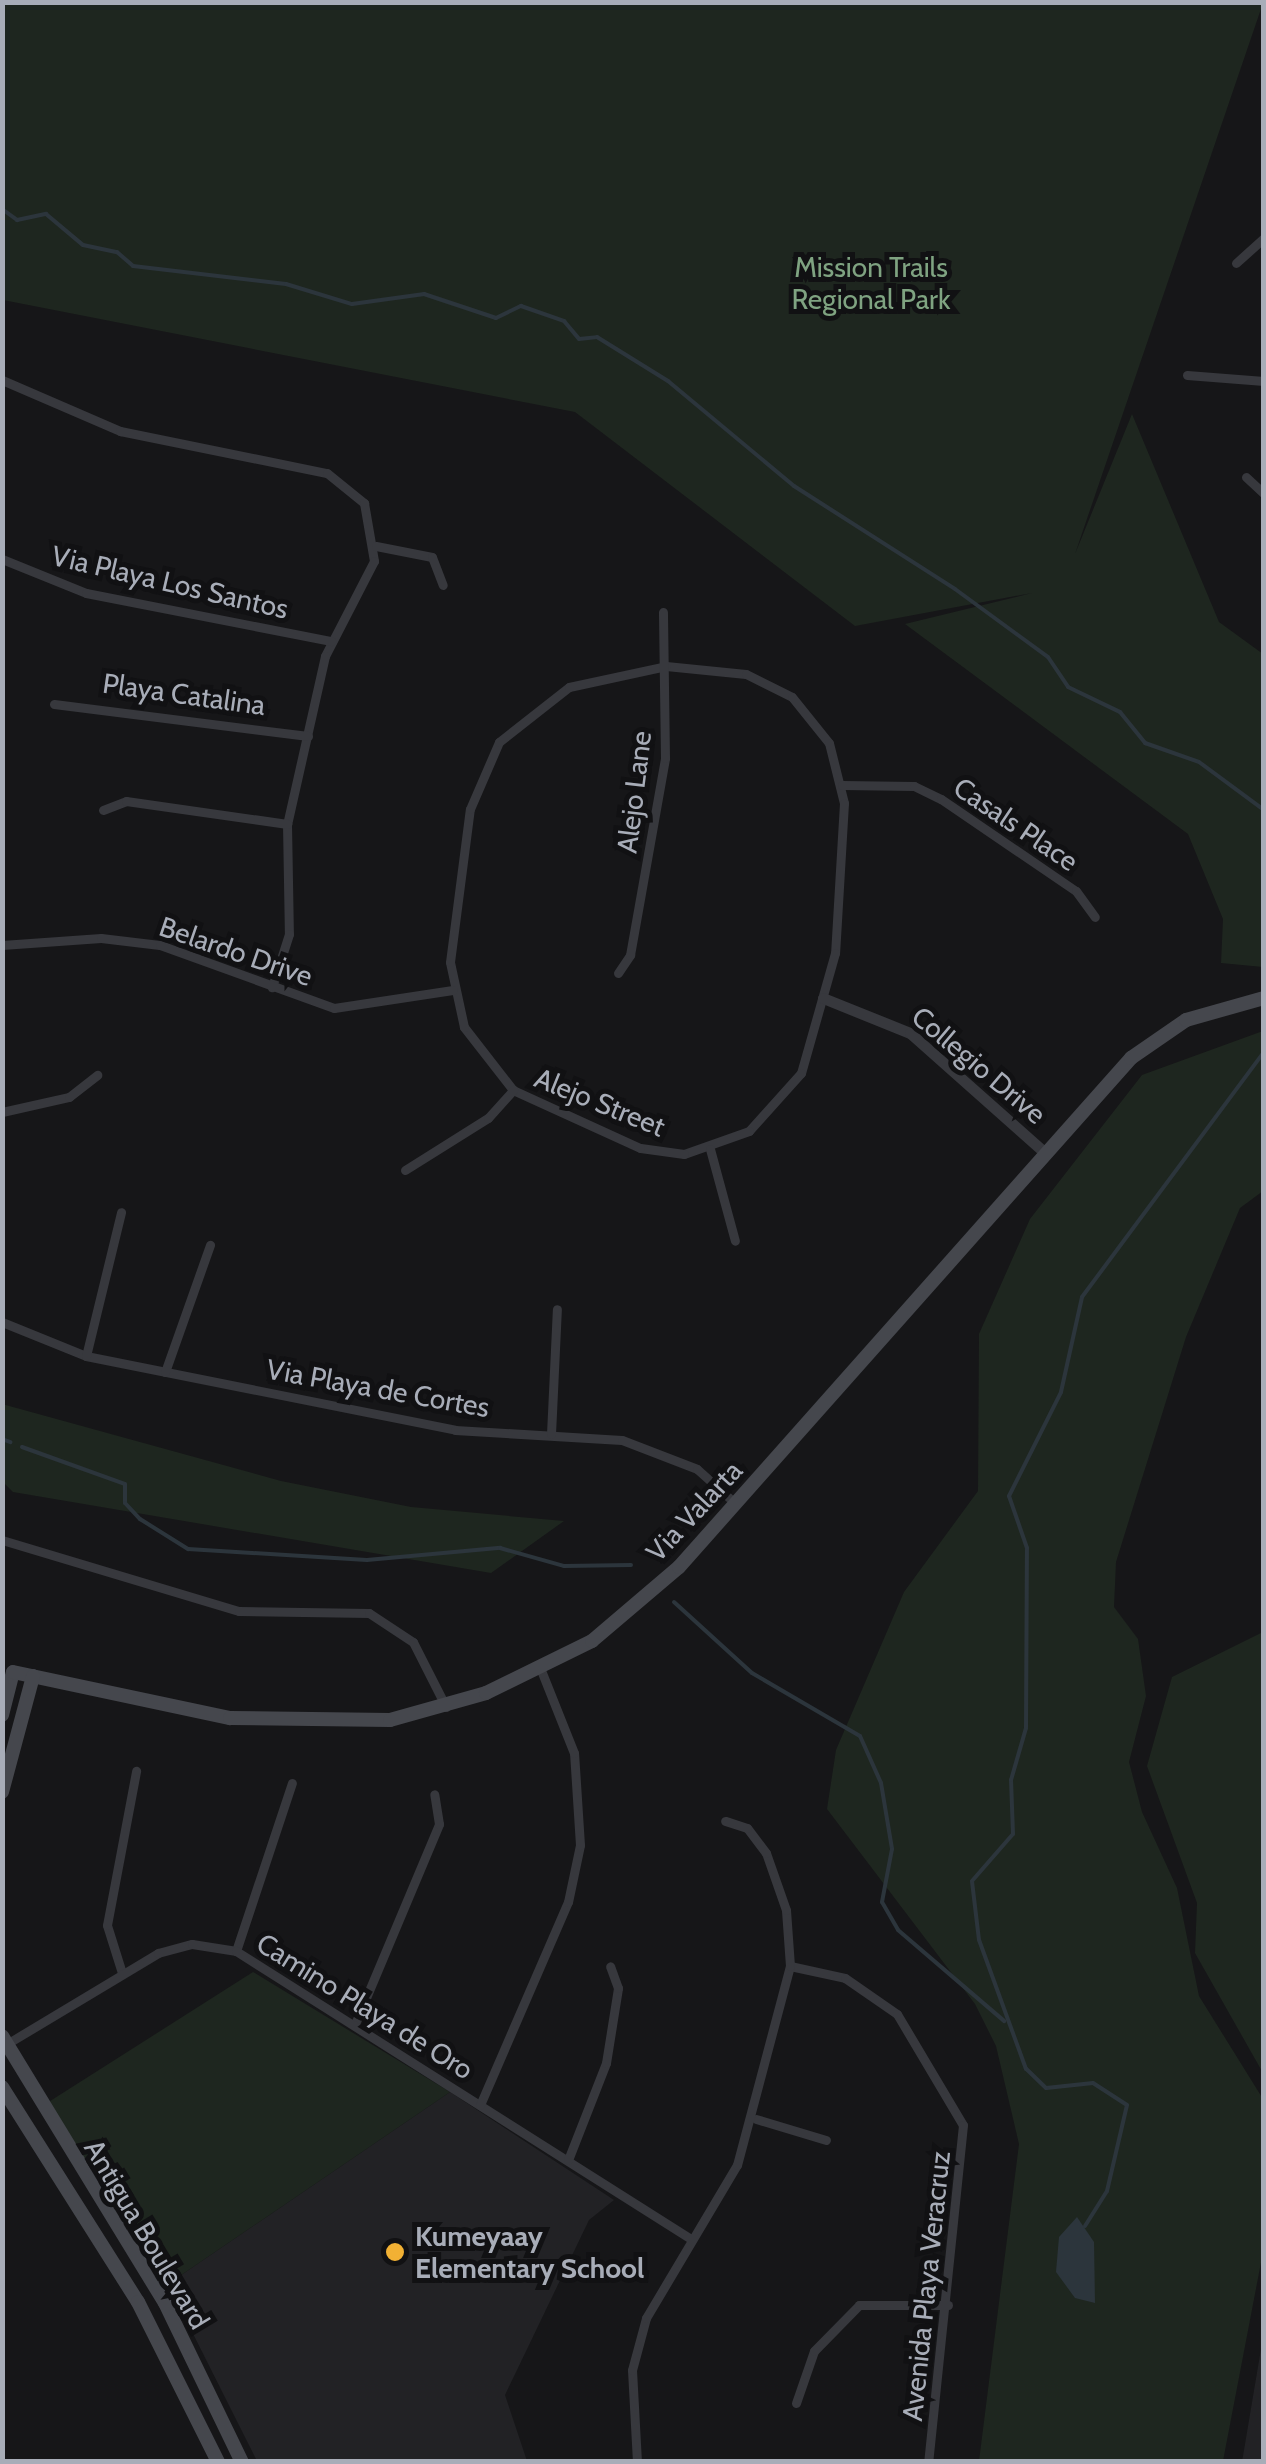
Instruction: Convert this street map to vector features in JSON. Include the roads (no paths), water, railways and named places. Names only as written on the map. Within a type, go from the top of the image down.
[{"type":"main road","name":"Via Valarta","points":[[8,1670],[286,1724],[359,1724],[446,1707],[541,1670],[642,1603],[736,1504],[1046,1153],[1162,1034],[1264,998]]},
{"type":"main road","points":[[2,1715],[8,1670]]},
{"type":"main road","points":[[2,1792],[34,1676]]},
{"type":"main road","name":"Antigua Boulevard","points":[[4,2042],[153,2284],[240,2457]]},
{"type":"main road","name":"Antigua Boulevard","points":[[2,2087],[129,2286],[218,2462]]},
{"type":"main road","points":[[129,2286],[153,2284]]},
{"type":"main road","points":[[210,2444],[240,2457]]},
{"type":"street","points":[[1236,263],[1264,238]]},
{"type":"street","points":[[1188,375],[1264,381]]},
{"type":"street","points":[[2,380],[120,432],[327,473],[364,503],[376,546],[365,586],[331,641],[308,736],[288,824],[289,934],[272,987]]},
{"type":"street","points":[[1246,477],[1264,494]]},
{"type":"street","points":[[376,546],[432,556],[443,585]]},
{"type":"street","name":"Via Playa Los Santos","points":[[2,559],[86,593],[331,641]]},
{"type":"street","name":"Alejo Lane","points":[[618,973],[630,954],[660,797],[666,666],[663,612]]},
{"type":"street","points":[[454,990],[470,809],[499,742],[569,687],[666,666],[734,672],[781,690],[822,730],[842,786],[846,866],[823,998],[784,1100],[710,1150],[735,1241]]},
{"type":"street","name":"Playa Catalina","points":[[54,704],[308,736]]},
{"type":"street","name":"Casals Place","points":[[842,786],[914,786],[941,799],[1076,891],[1095,917]]},
{"type":"street","points":[[103,810],[126,801],[288,824]]},
{"type":"street","name":"Belardo Drive","points":[[2,945],[122,938],[349,1009],[454,990]]},
{"type":"street","name":"Alejo Street","points":[[454,990],[476,1050],[513,1090],[640,1148],[710,1150]]},
{"type":"street","name":"Collegio Drive","points":[[823,998],[910,1033],[1046,1153]]},
{"type":"street","points":[[2,1112],[69,1097],[97,1074]]},
{"type":"street","points":[[405,1170],[488,1118],[513,1090]]},
{"type":"street","points":[[86,1356],[121,1212]]},
{"type":"street","points":[[164,1372],[210,1245]]},
{"type":"street","points":[[551,1434],[557,1309]]},
{"type":"street","name":"Via Playa de Cortes","points":[[2,1322],[86,1356],[455,1430],[551,1434],[663,1450],[736,1504]]},
{"type":"street","points":[[2,1540],[239,1611],[370,1613],[413,1642],[446,1707]]},
{"type":"street","points":[[480,2105],[568,1902],[580,1845],[574,1753],[541,1670]]},
{"type":"street","points":[[122,1974],[107,1924],[136,1770]]},
{"type":"street","points":[[236,1951],[292,1784]]},
{"type":"street","points":[[355,2024],[439,1824],[434,1794]]},
{"type":"street","points":[[637,2462],[632,2370],[646,2318],[756,2119],[790,1966],[786,1910],[766,1852],[748,1828],[724,1820]]},
{"type":"street","name":"Camino Playa de Oro","points":[[4,2042],[179,1946],[236,1951],[692,2238]]},
{"type":"street","points":[[568,2160],[606,2063],[618,1988],[610,1966]]},
{"type":"street","name":"Avenida Playa Veracruz","points":[[790,1966],[846,1978],[897,2014],[963,2125],[948,2305],[928,2462]]},
{"type":"street","points":[[756,2119],[826,2140]]},
{"type":"street","points":[[796,2403],[814,2351],[860,2305],[948,2305]]},
{"type":"waterway","points":[[2,209],[17,220],[46,214],[83,245],[117,252],[133,266],[286,284],[352,304],[424,294],[496,318],[521,306],[564,321],[579,339],[597,337],[668,381],[794,486],[955,589],[1048,657],[1068,687],[1120,712],[1145,743],[1199,762],[1264,810]]},
{"type":"waterway","points":[[1085,2226],[1107,2191],[1127,2105],[1093,2083],[1046,2088],[1026,2069],[979,1940],[972,1881],[1013,1834],[1011,1780],[1026,1728],[1027,1548],[1009,1496],[1061,1392],[1082,1297],[1264,1052]]},
{"type":"waterway","points":[[2,1439],[10,1442]]},
{"type":"waterway","points":[[22,1447],[125,1484],[125,1503],[140,1519],[188,1549],[367,1560],[500,1548],[564,1566],[631,1565]]},
{"type":"waterway","points":[[674,1602],[752,1673],[860,1736],[881,1783],[892,1849],[882,1902],[898,1930],[1004,2021]]},
{"type":"place","name":"Kumeyaay Elementary School","points":[[395,2252]]},
{"type":"park label","name":"Mission Trails Regional Park","points":[[871,283]]}]
